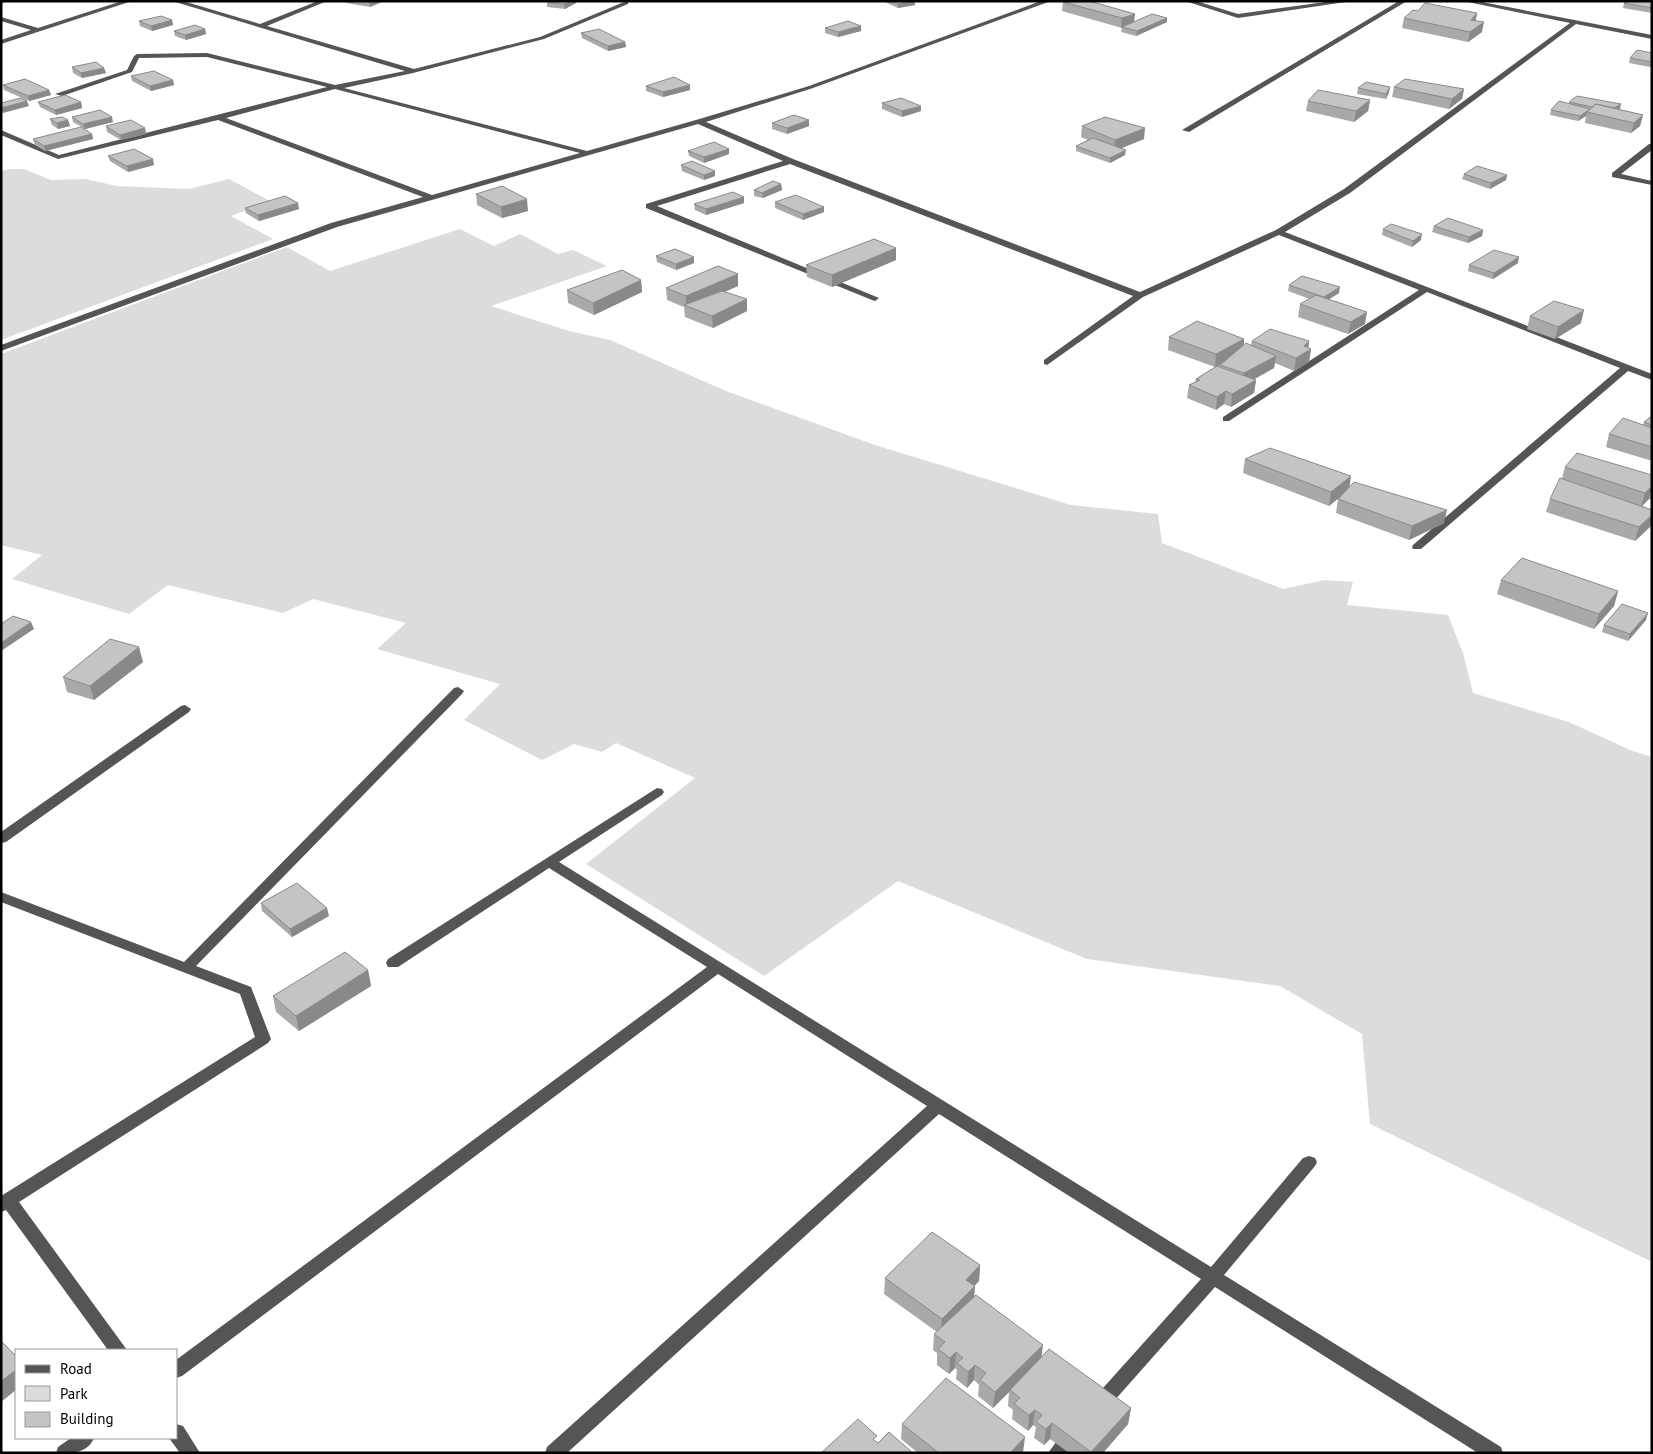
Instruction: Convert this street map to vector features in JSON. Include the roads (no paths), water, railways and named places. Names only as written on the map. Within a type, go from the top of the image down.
[{"type":"street","points":[[1,42],[129,1]]},
{"type":"street","points":[[176,1],[413,71]]},
{"type":"street","points":[[260,26],[324,1]]},
{"type":"street","points":[[1,348],[285,241],[430,197],[699,122],[878,64],[1048,1]]},
{"type":"street","points":[[1188,1],[1238,16],[1350,1]]},
{"type":"street","points":[[1186,130],[1404,1]]},
{"type":"street","points":[[1466,1],[1652,37]]},
{"type":"street","points":[[1,132],[58,157],[332,88],[413,71],[542,38],[626,3]]},
{"type":"street","points":[[1,19],[38,30]]},
{"type":"street","points":[[1047,362],[1140,295],[1279,232],[1347,191],[1575,22]]},
{"type":"street","points":[[58,94],[130,71],[137,56],[207,55],[587,153]]},
{"type":"street","points":[[219,118],[430,197]]},
{"type":"street","points":[[699,122],[790,161],[1140,295]]},
{"type":"street","points":[[1652,146],[1615,175],[1652,183]]},
{"type":"street","points":[[790,161],[649,206],[876,298]]},
{"type":"street","points":[[1279,232],[1652,377]]},
{"type":"street","points":[[1226,419],[1426,289]]},
{"type":"street","points":[[1417,546],[1627,367]]},
{"type":"street","points":[[186,968],[458,691]]},
{"type":"street","points":[[1,839],[185,709]]},
{"type":"street","points":[[393,963],[657,792]]},
{"type":"street","points":[[549,862],[1494,1453]]},
{"type":"street","points":[[1,897],[246,992],[263,1039],[5,1203],[117,1349]]},
{"type":"street","points":[[178,1369],[716,968]]},
{"type":"street","points":[[554,1453],[938,1106]]},
{"type":"street","points":[[1057,1453],[1213,1277],[1309,1162]]},
{"type":"street","points":[[178,1435],[191,1453]]},
{"type":"street","points":[[65,1453],[84,1439]]}]
